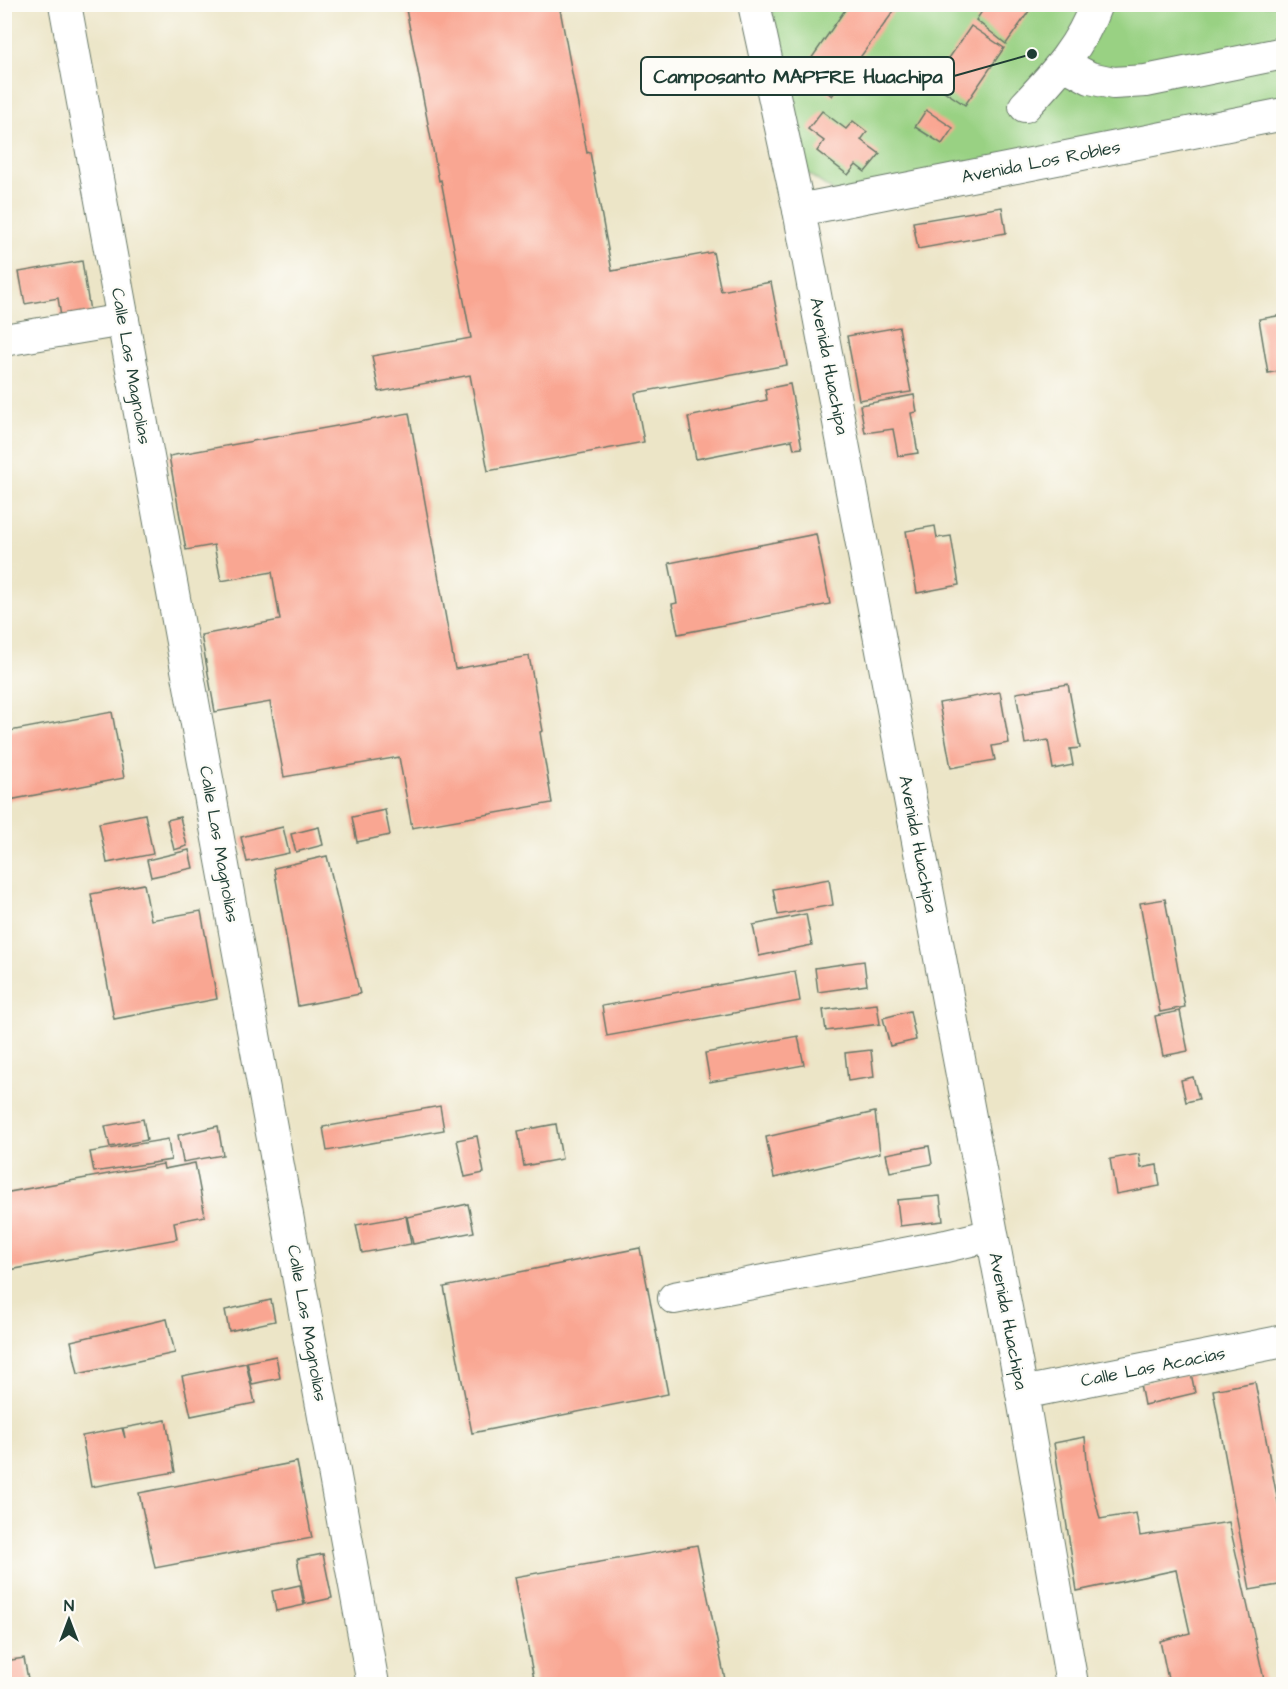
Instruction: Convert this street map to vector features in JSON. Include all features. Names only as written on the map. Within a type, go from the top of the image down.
[{"type":"street","name":"Calle Las Magnolias","points":[[65,4],[373,1684]]},
{"type":"street","points":[[1025,106],[1064,64],[1078,43],[1096,4]]},
{"type":"street","name":"Avenida Huachipa","points":[[762,10],[1022,1392],[1072,1684]]},
{"type":"street","points":[[1064,64],[1090,78],[1113,83],[1146,81],[1284,53]]},
{"type":"street","name":"Avenida Los Robles","points":[[799,210],[1284,114]]},
{"type":"street","points":[[4,340],[123,320]]},
{"type":"street","points":[[674,1298],[992,1235]]},
{"type":"street","name":"Calle Las Acacias","points":[[1022,1392],[1284,1341]]},
{"type":"green space","points":[[771,5],[1283,5],[1283,104],[836,193],[801,169]]},
{"type":"building","points":[[405,4],[559,4],[612,271],[713,252],[721,291],[771,282],[787,365],[635,393],[644,442],[488,471],[470,375],[379,392],[372,356],[471,338]]},
{"type":"building","points":[[849,4],[899,4],[832,96],[802,72]]},
{"type":"building","points":[[987,4],[1034,4],[1006,44],[976,20]]},
{"type":"building","points":[[971,26],[1004,48],[965,105],[932,83]]},
{"type":"building","points":[[926,110],[953,128],[942,144],[915,127]]},
{"type":"building","points":[[822,111],[846,129],[853,121],[867,132],[861,140],[880,154],[865,172],[856,165],[848,175],[817,151],[824,141],[808,129]]},
{"type":"building","points":[[1002,207],[1006,233],[918,249],[913,222]]},
{"type":"building","points":[[82,261],[92,324],[63,329],[58,298],[25,304],[19,272]]},
{"type":"building","points":[[1284,315],[1284,370],[1268,373],[1259,319]]},
{"type":"building","points":[[899,327],[911,392],[859,400],[847,336]]},
{"type":"building","points":[[790,384],[802,448],[794,449],[792,440],[696,459],[688,417],[767,400],[765,389]]},
{"type":"building","points":[[914,395],[917,412],[911,413],[918,453],[898,456],[893,429],[865,433],[860,405]]},
{"type":"building","points":[[409,413],[455,669],[529,656],[543,731],[540,732],[552,803],[412,828],[399,757],[284,777],[270,702],[215,712],[201,635],[280,620],[272,572],[221,581],[214,545],[186,550],[169,456]]},
{"type":"building","points":[[935,526],[937,538],[951,536],[959,585],[917,593],[906,531]]},
{"type":"building","points":[[816,534],[830,604],[678,634],[672,604],[677,603],[669,563]]},
{"type":"building","points":[[1068,684],[1080,748],[1070,749],[1073,765],[1053,769],[1048,740],[1025,744],[1016,693]]},
{"type":"building","points":[[1000,692],[1009,743],[992,746],[995,760],[951,768],[939,703]]},
{"type":"building","points":[[112,712],[124,778],[4,801],[4,732]]},
{"type":"building","points":[[385,810],[390,835],[357,842],[352,817]]},
{"type":"building","points":[[145,814],[153,854],[107,863],[99,823]]},
{"type":"building","points":[[180,817],[187,846],[174,850],[167,820]]},
{"type":"building","points":[[283,827],[289,853],[247,862],[241,837]]},
{"type":"building","points":[[319,827],[323,845],[296,852],[291,834]]},
{"type":"building","points":[[189,850],[193,868],[151,877],[147,860]]},
{"type":"building","points":[[327,856],[360,994],[298,1006],[274,868]]},
{"type":"building","points":[[829,879],[833,905],[778,915],[773,889]]},
{"type":"building","points":[[144,884],[151,920],[201,911],[217,999],[114,1019],[91,894]]},
{"type":"building","points":[[1165,899],[1185,1007],[1160,1012],[1140,903]]},
{"type":"building","points":[[806,914],[812,945],[759,956],[753,925]]},
{"type":"building","points":[[864,961],[867,985],[818,992],[815,968]]},
{"type":"building","points":[[795,971],[800,1001],[607,1036],[602,1006]]},
{"type":"building","points":[[877,1004],[880,1024],[826,1031],[823,1010]]},
{"type":"building","points":[[910,1011],[916,1040],[890,1046],[883,1018]]},
{"type":"building","points":[[1180,1011],[1188,1051],[1163,1056],[1155,1016]]},
{"type":"building","points":[[798,1036],[804,1065],[710,1082],[705,1053]]},
{"type":"building","points":[[871,1050],[874,1077],[848,1081],[845,1053]]},
{"type":"building","points":[[1193,1077],[1199,1099],[1186,1102],[1181,1080]]},
{"type":"building","points":[[440,1106],[444,1130],[327,1151],[323,1127]]},
{"type":"building","points":[[875,1112],[880,1153],[774,1178],[766,1137]]},
{"type":"building","points":[[143,1119],[147,1140],[110,1147],[105,1126]]},
{"type":"building","points":[[556,1124],[562,1159],[524,1166],[518,1131]]},
{"type":"building","points":[[218,1126],[223,1155],[183,1162],[178,1135]]},
{"type":"building","points":[[477,1136],[484,1173],[465,1177],[457,1140]]},
{"type":"building","points":[[168,1139],[171,1160],[94,1172],[90,1152]]},
{"type":"building","points":[[929,1146],[932,1164],[890,1172],[886,1154]]},
{"type":"building","points":[[1139,1154],[1141,1168],[1157,1165],[1160,1186],[1116,1194],[1110,1159]]},
{"type":"building","points":[[195,1163],[205,1216],[174,1222],[177,1239],[4,1271],[4,1193],[163,1164],[164,1169]]},
{"type":"building","points":[[940,1196],[943,1221],[900,1226],[897,1200]]},
{"type":"building","points":[[468,1204],[474,1232],[413,1244],[407,1217]]},
{"type":"building","points":[[406,1216],[411,1244],[362,1253],[356,1225]]},
{"type":"building","points":[[640,1248],[668,1394],[472,1433],[444,1287]]},
{"type":"building","points":[[271,1300],[275,1321],[229,1331],[225,1310]]},
{"type":"building","points":[[167,1319],[175,1353],[78,1374],[71,1341]]},
{"type":"building","points":[[276,1356],[280,1378],[252,1384],[247,1362]]},
{"type":"building","points":[[246,1363],[255,1403],[191,1416],[182,1376]]},
{"type":"building","points":[[1191,1373],[1195,1393],[1144,1405],[1140,1384]]},
{"type":"building","points":[[1255,1382],[1284,1533],[1284,1584],[1250,1590],[1213,1390]]},
{"type":"building","points":[[166,1420],[175,1472],[91,1487],[82,1436],[122,1428],[125,1438],[123,1428]]},
{"type":"building","points":[[1085,1437],[1088,1471],[1100,1519],[1136,1513],[1140,1536],[1229,1522],[1265,1684],[1169,1684],[1160,1641],[1190,1633],[1176,1570],[1077,1591],[1054,1443]]},
{"type":"building","points":[[297,1462],[312,1538],[155,1568],[139,1493]]},
{"type":"building","points":[[697,1545],[726,1684],[535,1684],[514,1577]]},
{"type":"building","points":[[323,1554],[332,1598],[305,1604],[297,1559]]},
{"type":"building","points":[[300,1585],[304,1605],[276,1611],[272,1591]]},
{"type":"building","points":[[24,1658],[29,1684],[5,1684],[5,1661]]},
{"type":"place","name":"Camposanto MAPFRE Huachipa","points":[[1032,54]]}]
